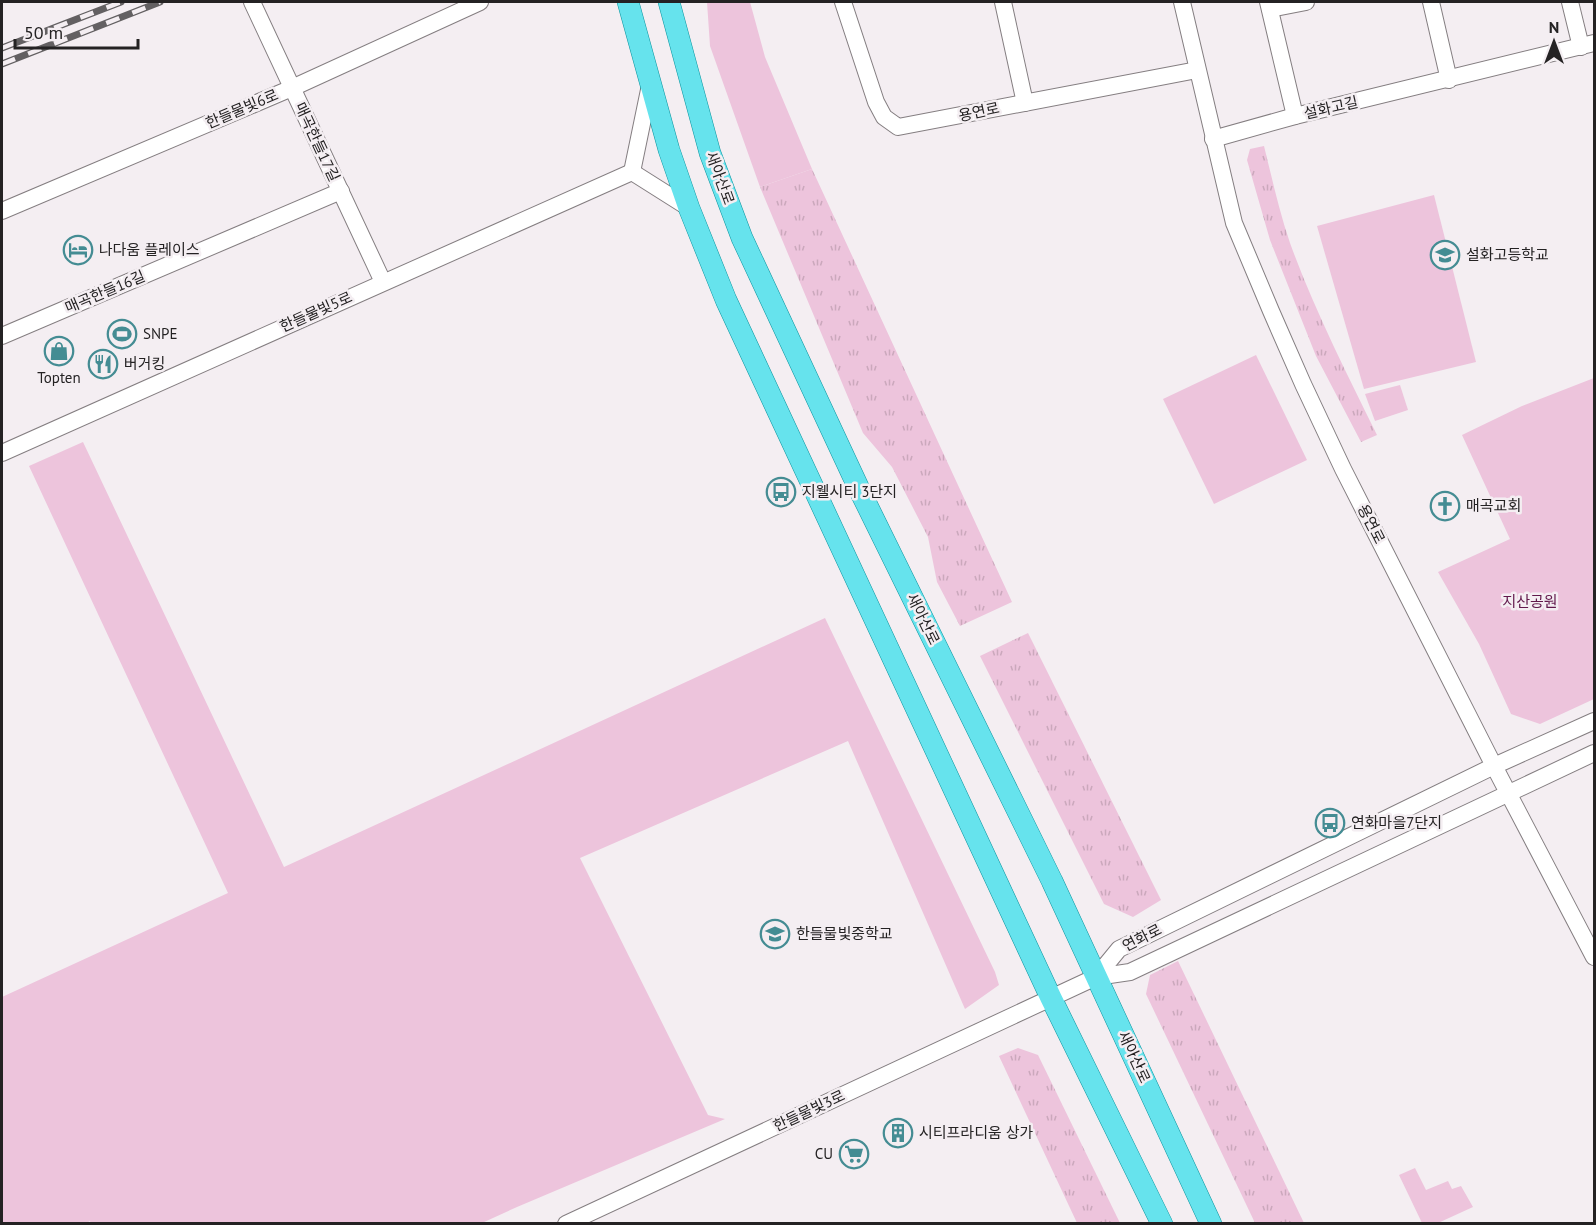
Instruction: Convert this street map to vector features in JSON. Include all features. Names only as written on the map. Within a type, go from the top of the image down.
[{"type":"main road","points":[[628,2],[650,84],[689,208],[726,300],[1051,998],[1162,1224]]},
{"type":"main road","name":"새아산로","points":[[669,2],[710,153],[742,238],[860,491],[1052,881],[1211,1224]]},
{"type":"street","name":"매곡한들17길","points":[[252,2],[383,282]]},
{"type":"street","name":"한들물빛6로","points":[[2,211],[292,88],[480,2]]},
{"type":"street","name":"용연로","points":[[843,2],[876,102],[884,117],[898,128],[1197,70]]},
{"type":"street","points":[[1003,2],[1025,103]]},
{"type":"street","name":"용연로","points":[[1182,2],[1234,224],[1303,384],[1348,479],[1594,957]]},
{"type":"street","points":[[1295,116],[1269,5],[1306,2]]},
{"type":"street","points":[[1431,2],[1449,80]]},
{"type":"street","points":[[1570,2],[1588,45]]},
{"type":"street","name":"설화고길","points":[[1213,139],[1295,116],[1588,45]]},
{"type":"street","points":[[650,84],[632,172],[689,208]]},
{"type":"street","name":"한들물빛5로","points":[[2,453],[632,172]]},
{"type":"street","name":"매곡한들16길","points":[[2,336],[340,191]]},
{"type":"street","name":"연화로","points":[[1096,977],[1119,949],[1494,766],[1594,721]]},
{"type":"street","name":"연화로","points":[[1096,977],[1130,972],[1594,753]]},
{"type":"street","name":"한들물빛3로","points":[[566,1224],[1096,977]]},
{"type":"green space","points":[[707,2],[750,2],[765,57],[812,169],[760,187],[710,46]]},
{"type":"green space","points":[[1264,146],[1282,219],[1299,268],[1377,435],[1361,442],[1316,356],[1270,240],[1247,160],[1250,149]]},
{"type":"green space","points":[[812,169],[1012,602],[960,626],[937,582],[928,537],[892,467],[863,433],[760,187]]},
{"type":"green space","points":[[1434,195],[1476,362],[1364,389],[1317,226]]},
{"type":"green space","points":[[1256,355],[1307,460],[1214,504],[1163,399]]},
{"type":"green space","name":"지산공원","points":[[1594,378],[1594,699],[1540,724],[1511,714],[1479,644],[1438,572],[1510,539],[1462,435],[1522,406]]},
{"type":"green space","points":[[1400,385],[1408,410],[1375,421],[1365,394]]},
{"type":"green space","points":[[83,442],[284,867],[825,618],[995,972],[999,985],[965,1009],[848,741],[580,858],[708,1115],[725,1119],[482,1223],[91,1224],[90,1221],[85,1224],[2,1223],[2,997],[228,893],[29,466]]},
{"type":"green space","points":[[1028,633],[1161,900],[1133,917],[1104,904],[980,656]]},
{"type":"green space","points":[[1178,961],[1304,1223],[1255,1223],[1146,994],[1150,975]]},
{"type":"green space","points":[[1018,1048],[1038,1055],[1120,1223],[1077,1223],[999,1056]]},
{"type":"green space","points":[[1415,1168],[1426,1190],[1448,1181],[1452,1189],[1461,1186],[1473,1207],[1438,1223],[1422,1223],[1399,1175]]},
{"type":"railway","points":[[2,48],[121,2]]},
{"type":"railway","points":[[2,64],[160,2]]},
{"type":"place","name":"나다움 플레이스","points":[[78,250]]},
{"type":"place","name":"설화고등학교","points":[[1445,255]]},
{"type":"place","name":"SNPE","points":[[122,334]]},
{"type":"place","name":"Topten","points":[[59,351]]},
{"type":"place","name":"버거킹","points":[[103,364]]},
{"type":"place","name":"지웰시티 3단지","points":[[781,492]]},
{"type":"place","name":"매곡교회","points":[[1445,506]]},
{"type":"place","name":"연화마을7단지","points":[[1330,823]]},
{"type":"place","name":"한들물빛중학교","points":[[775,934]]},
{"type":"place","name":"시티프라디움 상가","points":[[898,1133]]},
{"type":"place","name":"CU","points":[[854,1154]]}]
